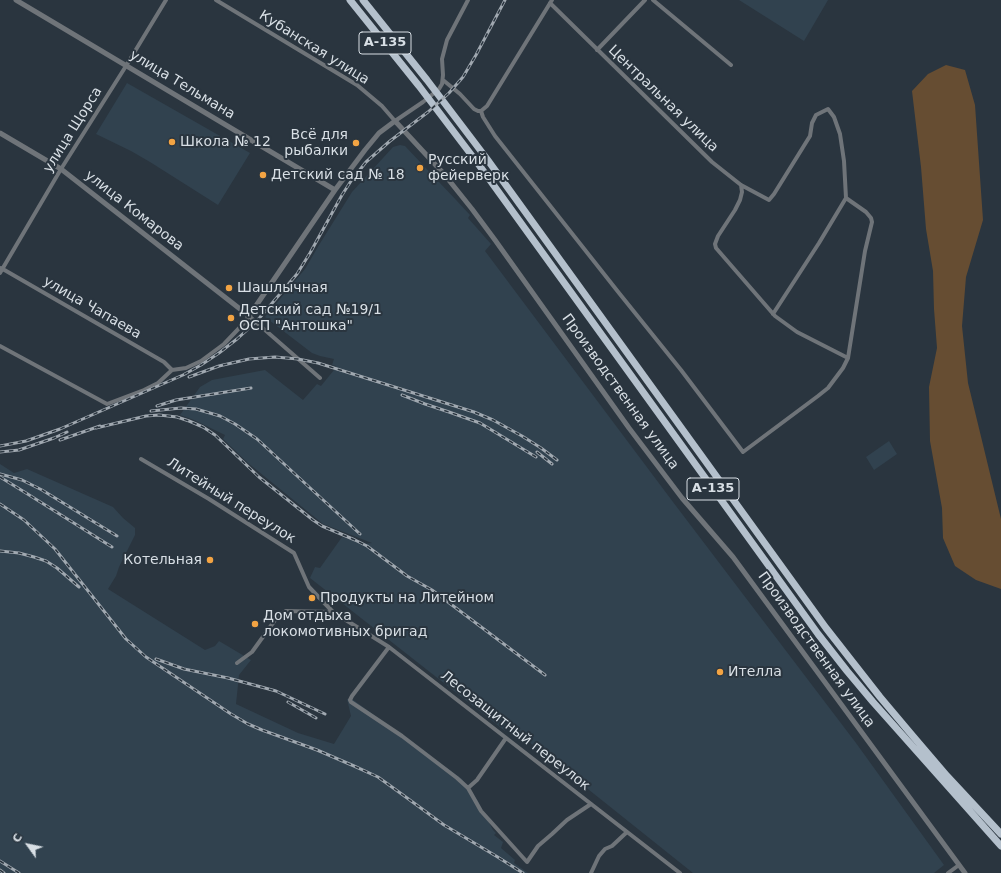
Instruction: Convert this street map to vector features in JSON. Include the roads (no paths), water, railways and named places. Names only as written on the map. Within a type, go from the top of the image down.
[{"type":"highway","name":"А-135","points":[[350,0],[444,118],[518,218],[818,634],[873,702],[1001,846]]},
{"type":"highway","name":"А-135","points":[[363,0],[452,112],[526,212],[826,628],[884,702],[947,776],[1001,834]]},
{"type":"street","name":"улица Тельмана","points":[[16,0],[335,190]]},
{"type":"street","name":"улица Щорса","points":[[1,270],[61,169],[166,0]]},
{"type":"street","name":"Кубанская улица","points":[[216,0],[357,85],[382,106],[395,121]]},
{"type":"street","points":[[0,346],[107,404],[158,383],[172,370],[186,368],[224,344],[244,323],[335,190],[373,140],[385,128],[423,102],[438,89],[443,80],[442,59],[447,40],[468,0]]},
{"type":"street","points":[[597,50],[645,0]]},
{"type":"street","points":[[653,0],[731,65]]},
{"type":"street","name":"Центральная улица","points":[[481,111],[487,106],[551,2],[597,50],[712,162],[742,185],[769,200],[810,136],[812,123],[816,115],[828,109],[834,117],[840,134],[844,161],[846,198]]},
{"type":"street","points":[[443,80],[460,94],[474,109],[481,111],[495,136],[681,370],[743,452],[828,388],[843,368],[848,358],[865,252],[872,222],[871,218],[866,212],[846,198],[773,314]]},
{"type":"street","name":"Производственная улица","points":[[395,121],[444,174],[481,221],[629,428],[682,498],[733,557],[965,873]]},
{"type":"street","name":"улица Комарова","points":[[0,133],[61,169],[249,316]]},
{"type":"street","points":[[742,185],[740,200],[718,236],[715,244],[716,248],[773,314],[797,332],[848,358]]},
{"type":"street","name":"улица Чапаева","points":[[1,270],[164,362],[172,370]]},
{"type":"street","points":[[249,316],[320,378]]},
{"type":"street","name":"Литейный переулок","points":[[141,459],[209,499],[294,553],[301,570]]},
{"type":"street","name":"Лесозащитный переулок","points":[[301,570],[309,586],[334,612],[389,647],[680,873]]},
{"type":"street","points":[[237,663],[252,652],[278,616],[286,611],[334,612]]},
{"type":"street","points":[[389,647],[350,700],[402,736],[468,788],[481,811],[527,862],[538,846],[567,820],[590,804]]},
{"type":"street","points":[[468,788],[477,780],[506,738]]},
{"type":"street","points":[[591,873],[599,856],[605,849],[612,846],[627,832]]},
{"type":"street","points":[[948,873],[959,865]]},
{"type":"railway","points":[[0,446],[26,441],[60,429],[183,375],[201,365],[237,339],[256,322],[297,274],[342,195],[366,162],[390,141],[428,112],[449,93],[463,77],[505,0]]},
{"type":"railway","points":[[189,377],[219,366],[249,359],[275,357],[318,363],[474,412],[493,420],[522,436],[557,460]]},
{"type":"railway","points":[[157,406],[176,400],[251,388]]},
{"type":"railway","points":[[402,395],[480,423],[536,457]]},
{"type":"railway","points":[[151,411],[181,408],[196,409],[220,416],[235,424],[257,439],[360,534]]},
{"type":"railway","points":[[96,428],[146,416],[159,415],[177,417],[203,427],[215,435],[259,477],[313,520],[322,526],[367,546],[407,576],[432,590],[545,675]]},
{"type":"railway","points":[[60,440],[100,426]]},
{"type":"railway","points":[[0,452],[19,450],[67,432]]},
{"type":"railway","points":[[537,452],[552,464]]},
{"type":"railway","points":[[0,474],[22,480],[42,490],[117,536]]},
{"type":"railway","points":[[0,477],[112,547]]},
{"type":"railway","points":[[0,504],[24,520],[55,549],[126,639],[146,657],[248,724],[317,750],[378,777],[444,825],[523,873]]},
{"type":"railway","points":[[0,551],[19,553],[46,561],[57,568],[79,587]]},
{"type":"railway","points":[[156,659],[184,669],[228,678],[276,691],[325,714]]},
{"type":"railway","points":[[288,702],[316,718]]},
{"type":"railway","points":[[0,861],[19,873]]},
{"type":"railway","points":[[0,870],[4,873]]},
{"type":"place","name":"Школа № 12","points":[[172,142]]},
{"type":"place","name":"Всё для рыбалки","points":[[356,143]]},
{"type":"place","name":"Русский фейерверк","points":[[420,168]]},
{"type":"place","name":"Детский сад № 18","points":[[263,175]]},
{"type":"place","name":"Шашлычная","points":[[229,288]]},
{"type":"place","name":"Детский сад №19/1 ОСП \"Антошка\"","points":[[231,318]]},
{"type":"place","name":"Котельная","points":[[210,560]]},
{"type":"place","name":"Продукты на Литейном","points":[[312,598]]},
{"type":"place","name":"Дом отдыха локомотивных бригад","points":[[255,624]]},
{"type":"place","name":"Ителла","points":[[720,672]]}]
